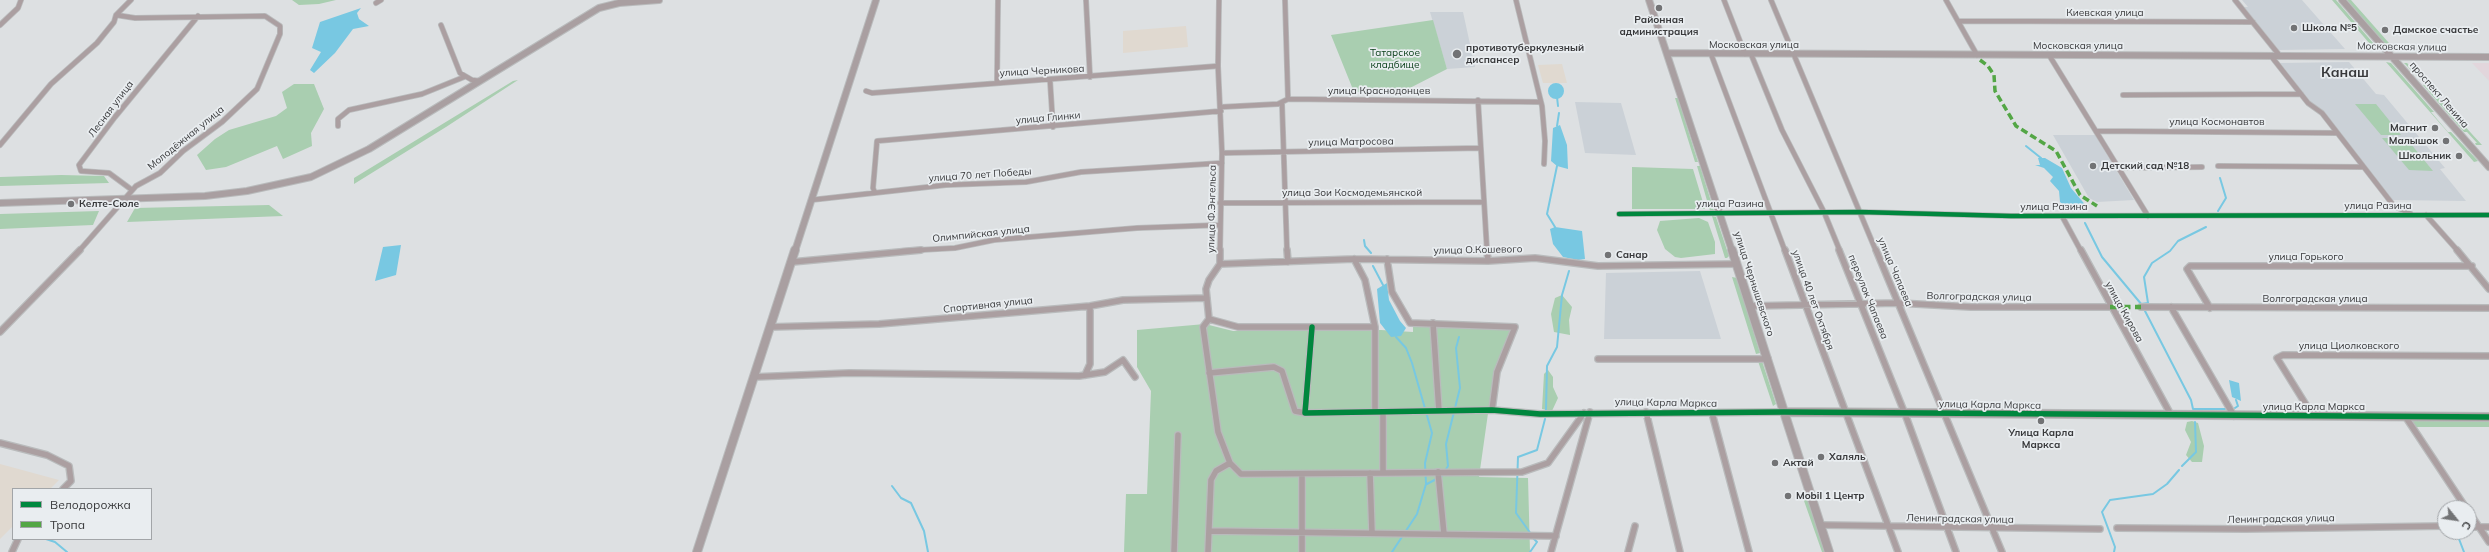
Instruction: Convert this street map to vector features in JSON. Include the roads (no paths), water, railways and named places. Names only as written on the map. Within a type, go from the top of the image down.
[{"type":"street","points":[[0,25],[18,8],[21,0]]},
{"type":"street","points":[[0,145],[51,84],[97,43],[114,22],[116,15],[131,0]]},
{"type":"street","points":[[376,3],[381,0]]},
{"type":"street","points":[[0,204],[205,196],[247,191],[311,177],[369,148],[599,8],[618,1],[659,0]]},
{"type":"street","points":[[697,552],[876,0]]},
{"type":"street","points":[[997,83],[998,0]]},
{"type":"street","points":[[1086,0],[1090,78]]},
{"type":"street","name":"улица Ф.Энгельса","points":[[1209,319],[1207,298],[1209,280],[1220,264],[1222,153],[1218,66],[1219,0]]},
{"type":"street","points":[[1221,109],[1282,103],[1288,99],[1285,0]]},
{"type":"street","points":[[1516,0],[1533,63],[1540,102],[1545,141],[1544,164]]},
{"type":"street","name":"улица Чернышевского","points":[[1649,0],[1751,306],[1829,552]]},
{"type":"street","name":"переулок Чапаева","points":[[1724,0],[1782,130],[1824,212],[1904,414],[1956,552]]},
{"type":"street","name":"улица Чапаева","points":[[1771,0],[2002,552]]},
{"type":"street","points":[[1946,0],[1977,55]]},
{"type":"street","points":[[2235,0],[2280,56]]},
{"type":"street","name":"проспект Ленина","points":[[2342,0],[2489,167]]},
{"type":"street","points":[[116,15],[135,18],[198,16]]},
{"type":"street","name":"Молодёжная улица","points":[[0,332],[95,234],[132,190],[160,173],[183,151],[222,122],[257,89],[263,79],[280,34],[280,26],[265,16],[198,16]]},
{"type":"street","name":"Лесная улица","points":[[132,190],[109,173],[81,171],[79,165],[115,117],[198,16]]},
{"type":"street","name":"Киевская улица","points":[[1958,21],[2253,22]]},
{"type":"street","points":[[441,25],[460,73],[464,77],[480,81]]},
{"type":"street","name":"Московская улица","points":[[1667,53],[2271,56],[2390,55],[2489,57]]},
{"type":"street","name":"улица 40 лет Октября","points":[[1711,54],[1898,552]]},
{"type":"street","points":[[2049,55],[2120,168],[2148,216]]},
{"type":"street","points":[[2271,56],[2308,103],[2322,112],[2394,206],[2412,215]]},
{"type":"street","name":"улица Черникова","points":[[866,91],[872,93],[997,83],[1090,78],[1218,66]]},
{"type":"street","points":[[338,126],[338,119],[349,110],[422,94],[464,77]]},
{"type":"street","points":[[1050,80],[1053,127]]},
{"type":"street","points":[[2123,95],[2301,94]]},
{"type":"street","name":"улица Краснодонцев","points":[[1288,99],[1478,100],[1540,102]]},
{"type":"street","points":[[1478,100],[1483,202],[1488,261]]},
{"type":"street","points":[[1282,103],[1284,202],[1288,262]]},
{"type":"street","name":"улица Глинки","points":[[875,193],[873,188],[877,140],[1053,127],[1221,109]]},
{"type":"street","name":"улица Космонавтов","points":[[2097,132],[2337,133]]},
{"type":"street","name":"улица Матросова","points":[[1222,153],[1284,153],[1480,148]]},
{"type":"street","name":"улица 70 лет Победы","points":[[811,200],[953,185],[1026,182],[1081,172],[1222,163]]},
{"type":"street","points":[[2218,166],[2363,167]]},
{"type":"street","points":[[2120,168],[2202,167]]},
{"type":"street","name":"улица Зои Космодемьянской","points":[[1220,203],[1483,202]]},
{"type":"street","name":"улица Разина","points":[[1619,214],[1824,212],[2062,216],[2489,214]]},
{"type":"street","points":[[2426,215],[2472,266],[2489,289]]},
{"type":"street","name":"улица Кирова","points":[[2062,216],[2110,307],[2171,415]]},
{"type":"street","name":"Олимпийская улица","points":[[792,262],[881,252],[955,248],[994,240],[1137,228],[1220,225]]},
{"type":"street","name":"улица О.Кошевого","points":[[1220,264],[1354,259],[1488,261],[1535,258],[1598,266],[1737,264]]},
{"type":"street","points":[[1354,259],[1365,280],[1375,327],[1375,412]]},
{"type":"street","points":[[1386,259],[1392,292],[1410,323],[1515,327],[1497,372],[1492,410]]},
{"type":"street","name":"улица Горького","points":[[2210,308],[2187,269],[2190,266],[2472,266]]},
{"type":"street","name":"Спортивная улица","points":[[770,327],[879,324],[1090,306],[1122,300],[1207,298]]},
{"type":"street","name":"Волгоградская улица","points":[[1751,306],[1898,303],[1971,307],[2110,307]]},
{"type":"street","points":[[1085,375],[1090,364],[1090,306]]},
{"type":"street","name":"Волгоградская улица","points":[[2141,307],[2489,308]]},
{"type":"street","points":[[2171,307],[2234,416]]},
{"type":"street","points":[[1375,327],[1238,327],[1218,324],[1209,319],[1203,327],[1218,432],[1230,463],[1241,474],[1522,472],[1548,463],[1584,413]]},
{"type":"street","points":[[1433,323],[1439,411]]},
{"type":"street","points":[[1209,373],[1274,367],[1282,371],[1295,411],[1305,413],[1312,327]]},
{"type":"street","name":"улица Циолковского","points":[[2313,416],[2277,358],[2283,355],[2489,356]]},
{"type":"street","points":[[1598,359],[1768,359]]},
{"type":"street","points":[[754,377],[849,373],[1085,375],[1105,372],[1124,360],[1135,377]]},
{"type":"street","name":"улица Карла Маркса","points":[[1305,413],[1492,410],[1540,414],[1590,412],[1784,412],[2489,417]]},
{"type":"street","points":[[1383,412],[1383,473]]},
{"type":"street","points":[[1551,552],[1590,412]]},
{"type":"street","points":[[1646,412],[1680,552]]},
{"type":"street","points":[[1712,413],[1749,552]]},
{"type":"street","points":[[2405,416],[2461,500]]},
{"type":"street","points":[[1174,552],[1178,435]]},
{"type":"street","points":[[0,444],[47,455],[69,466],[71,471],[71,481],[64,488]]},
{"type":"street","points":[[1208,552],[1211,480],[1216,471],[1230,463]]},
{"type":"street","points":[[1438,472],[1444,534]]},
{"type":"street","points":[[1370,473],[1372,533]]},
{"type":"street","points":[[1302,474],[1302,552]]},
{"type":"street","points":[[2477,524],[2489,542]]},
{"type":"street","points":[[1628,552],[1635,526]]},
{"type":"street","name":"Ленинградская улица","points":[[1820,526],[2100,529]]},
{"type":"street","name":"Ленинградская улица","points":[[2117,528],[2246,529],[2437,526]]},
{"type":"street","points":[[2479,527],[2489,527]]},
{"type":"street","points":[[1209,531],[1556,536]]},
{"type":"street","points":[[12,552],[18,540]]},
{"type":"water","points":[[361,8],[357,13],[359,19],[369,26],[353,29],[335,53],[314,73],[310,70],[321,52],[312,48],[320,22]]},
{"type":"water","points":[[1556,83],[1563,88],[1564,91],[1559,98],[1556,99],[1549,94],[1548,91],[1553,84]]},
{"type":"water","points":[[1560,125],[1567,145],[1568,169],[1557,166],[1551,161],[1553,128]]},
{"type":"water","points":[[2038,158],[2045,158],[2062,168],[2071,188],[2088,208],[2072,210],[2060,202],[2059,191],[2050,181],[2053,177],[2044,168],[2035,165],[2040,165]]},
{"type":"water","points":[[1555,227],[1582,231],[1585,259],[1578,260],[1563,257],[1553,244],[1550,229]]},
{"type":"water","points":[[401,245],[396,275],[375,281],[383,247]]},
{"type":"water","points":[[1387,283],[1389,300],[1400,321],[1406,328],[1401,336],[1391,337],[1380,323],[1377,289]]},
{"type":"water","points":[[2229,380],[2239,383],[2241,401],[2232,397]]},
{"type":"waterway","points":[[1557,97],[1558,106]]},
{"type":"waterway","points":[[1557,126],[1559,113]]},
{"type":"waterway","points":[[2026,146],[2041,158]]},
{"type":"waterway","points":[[1555,227],[1547,214],[1557,166]]},
{"type":"waterway","points":[[2218,211],[2226,198],[2220,178]]},
{"type":"waterway","points":[[2085,223],[2102,257],[2141,304]]},
{"type":"waterway","points":[[2141,304],[2148,303],[2144,277],[2152,263],[2170,251],[2178,241],[2206,227]]},
{"type":"waterway","points":[[1364,240],[1365,246],[1371,253]]},
{"type":"waterway","points":[[1373,266],[1383,285]]},
{"type":"waterway","points":[[1546,410],[1547,366],[1557,347],[1562,295],[1569,271]]},
{"type":"waterway","points":[[2145,311],[2191,400],[2193,409],[2225,409]]},
{"type":"waterway","points":[[1392,552],[1417,514],[1426,484],[1425,463],[1432,433],[1412,363],[1406,348],[1396,337]]},
{"type":"waterway","points":[[1427,484],[1442,476],[1448,466],[1446,444],[1460,388],[1456,348],[1459,337]]},
{"type":"waterway","points":[[2235,408],[2238,406],[2236,400]]},
{"type":"waterway","points":[[1531,534],[1516,513],[1518,457],[1537,450],[1545,419]]},
{"type":"waterway","points":[[2182,466],[2196,452],[2195,422]]},
{"type":"waterway","points":[[2114,552],[2115,547],[2102,512],[2110,500],[2153,494],[2167,484],[2179,470]]},
{"type":"waterway","points":[[892,486],[901,498],[911,503],[924,531],[928,552]]},
{"type":"waterway","points":[[1530,552],[1537,542],[1533,538]]},
{"type":"waterway","points":[[49,540],[55,542],[67,552]]},
{"type":"waterway","points":[[2459,540],[2464,552]]},
{"type":"place","name":"Районная администрация","points":[[1659,8]]},
{"type":"place","name":"Школа №5","points":[[2294,28]]},
{"type":"place","name":"Дамское счастье","points":[[2385,30]]},
{"type":"place","name":"противотуберкулезный диспансер","points":[[1457,54]]},
{"type":"place","name":"Магнит","points":[[2435,128]]},
{"type":"place","name":"Малышок","points":[[2446,141]]},
{"type":"place","name":"Школьник","points":[[2459,156]]},
{"type":"place","name":"Детский сад №18","points":[[2093,166]]},
{"type":"place","name":"Келте-Сюле","points":[[71,204]]},
{"type":"place","name":"Санар","points":[[1608,255]]},
{"type":"place","name":"Улица Карла Маркса","points":[[2041,421]]},
{"type":"place","name":"Халяль","points":[[1821,457]]},
{"type":"place","name":"Актай","points":[[1775,463]]},
{"type":"place","name":"Mobil 1 Центр","points":[[1788,496]]},
{"type":"district","name":"Канаш","points":[[2345,73]]},
{"type":"park label","name":"Татарское кладбище","points":[[1395,58]]}]
